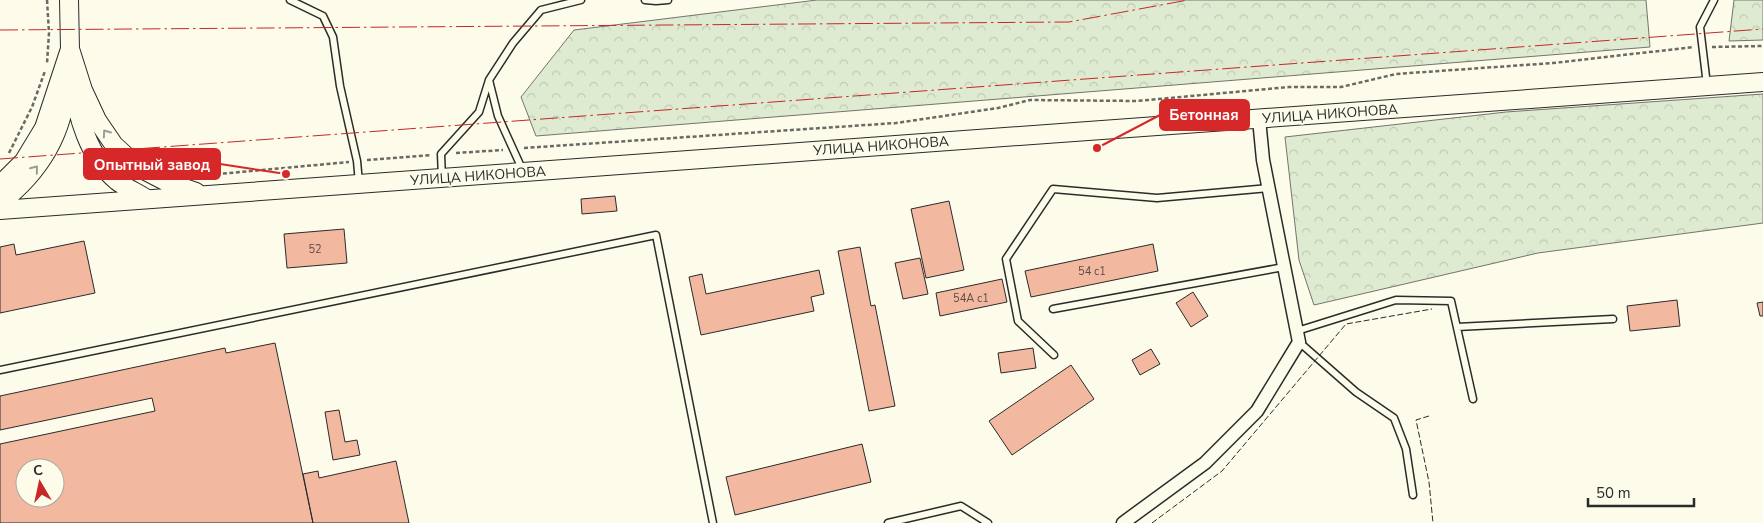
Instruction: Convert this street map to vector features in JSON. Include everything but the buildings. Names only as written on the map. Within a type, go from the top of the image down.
[{"type":"main road","points":[[69,0],[70,49],[75,101],[85,135],[99,160],[117,181],[148,199]]},
{"type":"main road","points":[[0,185],[24,161],[44,128],[70,49]]},
{"type":"main road","points":[[70,49],[83,90],[93,113],[114,145],[138,167],[168,182],[204,194]]},
{"type":"main road","points":[[0,203],[19,188],[35,168],[56,134],[65,103],[70,49]]},
{"type":"main road","name":"УЛИЦА НИКОНОВА","points":[[0,210],[1763,82]]},
{"type":"street","points":[[1123,523],[1205,463],[1257,410],[1298,336],[1262,160],[1259,119]]},
{"type":"lane","points":[[290,0],[323,16],[333,37],[340,86],[357,161],[359,184]]},
{"type":"lane","points":[[442,179],[441,154],[479,112],[488,80],[513,43],[541,10],[581,0]]},
{"type":"lane","points":[[645,0],[656,2],[668,0]]},
{"type":"lane","points":[[1707,87],[1700,27],[1714,0]]},
{"type":"lane","points":[[488,80],[498,116],[523,172]]},
{"type":"lane","points":[[1054,356],[1018,322],[1006,259],[1053,189],[1157,198],[1269,188]]},
{"type":"lane","points":[[0,370],[656,235],[713,523]]},
{"type":"lane","points":[[1053,308],[1284,268]]},
{"type":"lane","points":[[1413,495],[1406,449],[1394,418],[1356,392],[1298,336],[1396,300],[1452,300],[1473,399]]},
{"type":"lane","points":[[1457,327],[1613,319]]},
{"type":"lane","points":[[888,523],[961,506],[988,523]]},
{"type":"path","points":[[4,158],[9,153],[32,107],[48,63],[47,0]]},
{"type":"path","points":[[190,176],[441,154],[896,122],[998,108],[1030,100],[1138,101],[1289,87],[1341,87],[1396,74],[1553,63],[1703,47],[1763,46]]},
{"type":"green space","points":[[817,0],[1646,0],[1650,47],[536,136],[521,97],[574,30]]},
{"type":"green space","points":[[1734,0],[1763,0],[1763,40],[1729,41]]},
{"type":"green space","points":[[1763,94],[1763,223],[1538,253],[1314,305],[1299,260],[1285,137],[1506,112]]},
{"type":"fence","points":[[1152,523],[1222,471],[1346,324],[1432,309]]},
{"type":"fence","points":[[1429,416],[1416,420],[1429,482],[1433,523]]},
{"type":"power","points":[[0,30],[1069,22],[1188,0]]},
{"type":"power","points":[[0,159],[1763,29]]},
{"type":"place","name":"Бетонная","points":[[1097,148]]},
{"type":"place","name":"Опытный завод","points":[[286,174]]}]
